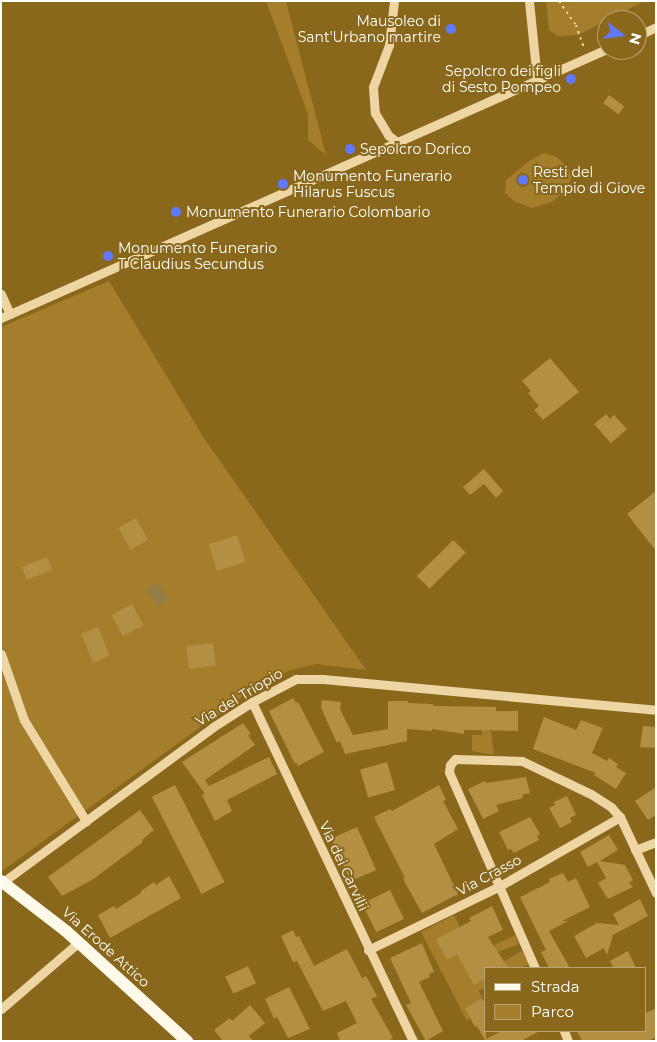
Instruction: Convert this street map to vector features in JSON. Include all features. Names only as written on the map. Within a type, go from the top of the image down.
[{"type":"main road","name":"Via Erode Attico","points":[[2,881],[79,942],[187,1041]]},
{"type":"street","points":[[394,1],[389,45],[373,87],[375,114],[388,135],[397,142]]},
{"type":"street","points":[[529,1],[537,80]]},
{"type":"street","points":[[1,294],[6,316],[597,54]]},
{"type":"street","points":[[1,654],[24,720],[86,820]]},
{"type":"street","name":"Via del Triopio","points":[[2,881],[213,727],[252,702],[296,679],[324,679],[656,710]]},
{"type":"street","name":"Via dei Carvilii","points":[[252,702],[368,950],[413,1041]]},
{"type":"street","points":[[535,967],[449,772],[450,764],[455,760],[522,761],[591,794],[611,807],[620,817],[656,893]]},
{"type":"street","name":"Via Crasso","points":[[368,950],[498,887],[620,817]]},
{"type":"street","points":[[635,850],[656,842]]},
{"type":"street","points":[[1,1009],[79,942]]},
{"type":"path","points":[[559,1],[576,25],[588,58]]},
{"type":"green space","points":[[266,1],[286,1],[326,155],[308,140],[308,114]]},
{"type":"green space","points":[[546,1],[645,1],[627,10],[597,10],[597,25],[578,35],[558,36],[549,30]]},
{"type":"green space","points":[[544,153],[557,157],[569,169],[572,177],[566,190],[552,202],[532,208],[514,201],[505,193],[506,180],[529,161]]},
{"type":"green space","points":[[109,281],[204,438],[366,670],[316,664],[288,671],[250,691],[2,871],[1,327]]},
{"type":"green space","points":[[482,730],[491,731],[494,755],[472,751],[472,735],[482,735]]},
{"type":"green space","points":[[454,915],[474,955],[515,935],[519,944],[498,952],[504,961],[522,951],[531,967],[527,965],[523,967],[484,967],[484,988],[479,991],[482,998],[465,1008],[470,1018],[467,1021],[421,932]]},
{"type":"shaded area","points":[[157,582],[170,599],[158,607],[146,590]]},
{"type":"building","points":[[609,95],[624,106],[618,114],[603,103]]},
{"type":"building","points":[[550,358],[579,392],[543,420],[534,410],[539,406],[528,393],[531,391],[522,381]]},
{"type":"building","points":[[606,414],[610,419],[614,415],[627,429],[611,443],[594,424]]},
{"type":"building","points":[[484,469],[503,491],[496,498],[484,484],[470,495],[463,487]]},
{"type":"building","points":[[656,491],[656,551],[627,514]]},
{"type":"building","points":[[136,518],[148,540],[131,550],[119,528]]},
{"type":"building","points":[[237,535],[246,562],[217,571],[208,544]]},
{"type":"building","points":[[453,540],[466,553],[430,589],[417,576]]},
{"type":"building","points":[[47,557],[52,570],[27,580],[22,567]]},
{"type":"building","points":[[132,604],[143,625],[123,636],[112,615]]},
{"type":"building","points":[[98,627],[110,656],[93,662],[81,634]]},
{"type":"building","points":[[213,643],[216,666],[189,669],[186,646]]},
{"type":"building","points":[[293,698],[296,703],[298,702],[324,752],[298,766],[296,762],[295,764],[269,711]]},
{"type":"building","points":[[322,700],[341,702],[340,709],[353,735],[388,729],[388,701],[408,701],[408,703],[433,704],[433,706],[496,707],[496,711],[518,711],[518,731],[464,730],[464,734],[432,729],[432,731],[407,729],[407,741],[345,754],[340,741],[337,743],[321,708]]},
{"type":"building","points":[[544,717],[576,730],[581,720],[603,728],[592,753],[607,761],[609,758],[618,764],[616,767],[626,773],[616,789],[594,775],[596,773],[533,749]]},
{"type":"building","points":[[243,723],[251,734],[248,735],[255,745],[205,780],[209,786],[269,757],[277,774],[227,800],[232,811],[215,821],[202,795],[205,794],[182,762]]},
{"type":"building","points":[[643,726],[656,727],[656,748],[640,747]]},
{"type":"building","points":[[387,762],[395,790],[368,798],[360,770]]},
{"type":"building","points":[[526,777],[530,793],[522,795],[523,798],[496,805],[499,811],[483,819],[468,789],[485,781],[486,783]]},
{"type":"building","points":[[175,785],[224,882],[201,894],[152,797]]},
{"type":"building","points":[[439,785],[446,800],[443,801],[458,829],[434,844],[458,894],[422,913],[403,879],[405,878],[374,817],[390,809],[392,811]]},
{"type":"building","points":[[656,787],[656,815],[648,820],[635,801]]},
{"type":"building","points":[[567,796],[576,815],[570,818],[572,822],[560,828],[549,808],[555,805],[554,802]]},
{"type":"building","points":[[140,810],[154,830],[142,840],[143,842],[92,880],[62,896],[48,877]]},
{"type":"building","points":[[530,817],[540,834],[537,836],[539,840],[514,853],[511,849],[508,850],[499,832]]},
{"type":"building","points":[[357,827],[376,870],[351,881],[331,838]]},
{"type":"building","points":[[609,835],[618,850],[600,861],[625,865],[633,880],[629,883],[633,887],[608,899],[598,883],[606,878],[597,862],[588,867],[580,852]]},
{"type":"building","points":[[563,873],[568,882],[576,878],[590,907],[562,921],[568,921],[549,931],[569,967],[548,967],[541,952],[546,950],[520,897],[550,882],[549,879]]},
{"type":"building","points":[[169,876],[181,898],[110,938],[98,915],[114,906],[116,909],[154,882],[156,885]]},
{"type":"building","points":[[390,890],[404,919],[376,932],[362,904]]},
{"type":"building","points":[[640,899],[648,916],[613,935],[607,955],[604,948],[586,958],[574,936],[597,923],[619,925],[613,914]]},
{"type":"building","points":[[492,906],[503,930],[488,937],[507,967],[484,967],[484,980],[474,985],[457,954],[447,960],[436,939],[471,921],[469,918]]},
{"type":"building","points":[[293,930],[296,937],[299,936],[314,966],[347,949],[362,978],[366,976],[377,996],[371,999],[393,1038],[388,1041],[340,1041],[337,1033],[357,1023],[346,1001],[323,1011],[297,961],[293,962],[281,936]]},
{"type":"building","points":[[422,943],[434,972],[429,974],[430,977],[419,982],[443,1031],[426,1041],[406,1005],[411,1003],[390,958]]},
{"type":"building","points":[[628,951],[636,967],[613,967],[610,961]]},
{"type":"building","points":[[248,966],[256,983],[233,994],[225,977]]},
{"type":"building","points":[[289,987],[310,1029],[288,1038],[277,1017],[274,1019],[265,999]]},
{"type":"building","points":[[482,998],[484,1002],[484,1032],[486,1032],[486,1039],[500,1032],[538,1032],[521,1041],[483,1041],[485,1040],[477,1026],[475,1027],[465,1008]]},
{"type":"building","points":[[250,1005],[265,1023],[249,1036],[253,1041],[223,1041],[214,1030],[230,1018],[232,1021]]},
{"type":"building","points":[[656,1008],[656,1037],[648,1041],[582,1041],[578,1032],[647,1032],[647,1012]]},
{"type":"place","name":"Mausoleo di Sant'Urbano martire","points":[[451,29]]},
{"type":"place","name":"Sepolcro dei figli di Sesto Pompeo","points":[[571,79]]},
{"type":"place","name":"Sepolcro Dorico","points":[[350,149]]},
{"type":"place","name":"Resti del Tempio di Giove","points":[[523,180]]},
{"type":"place","name":"Monumento Funerario Hilarus Fuscus","points":[[283,184]]},
{"type":"place","name":"Monumento Funerario Colombario","points":[[176,212]]},
{"type":"place","name":"Monumento Funerario T Claudius Secundus","points":[[108,256]]}]
